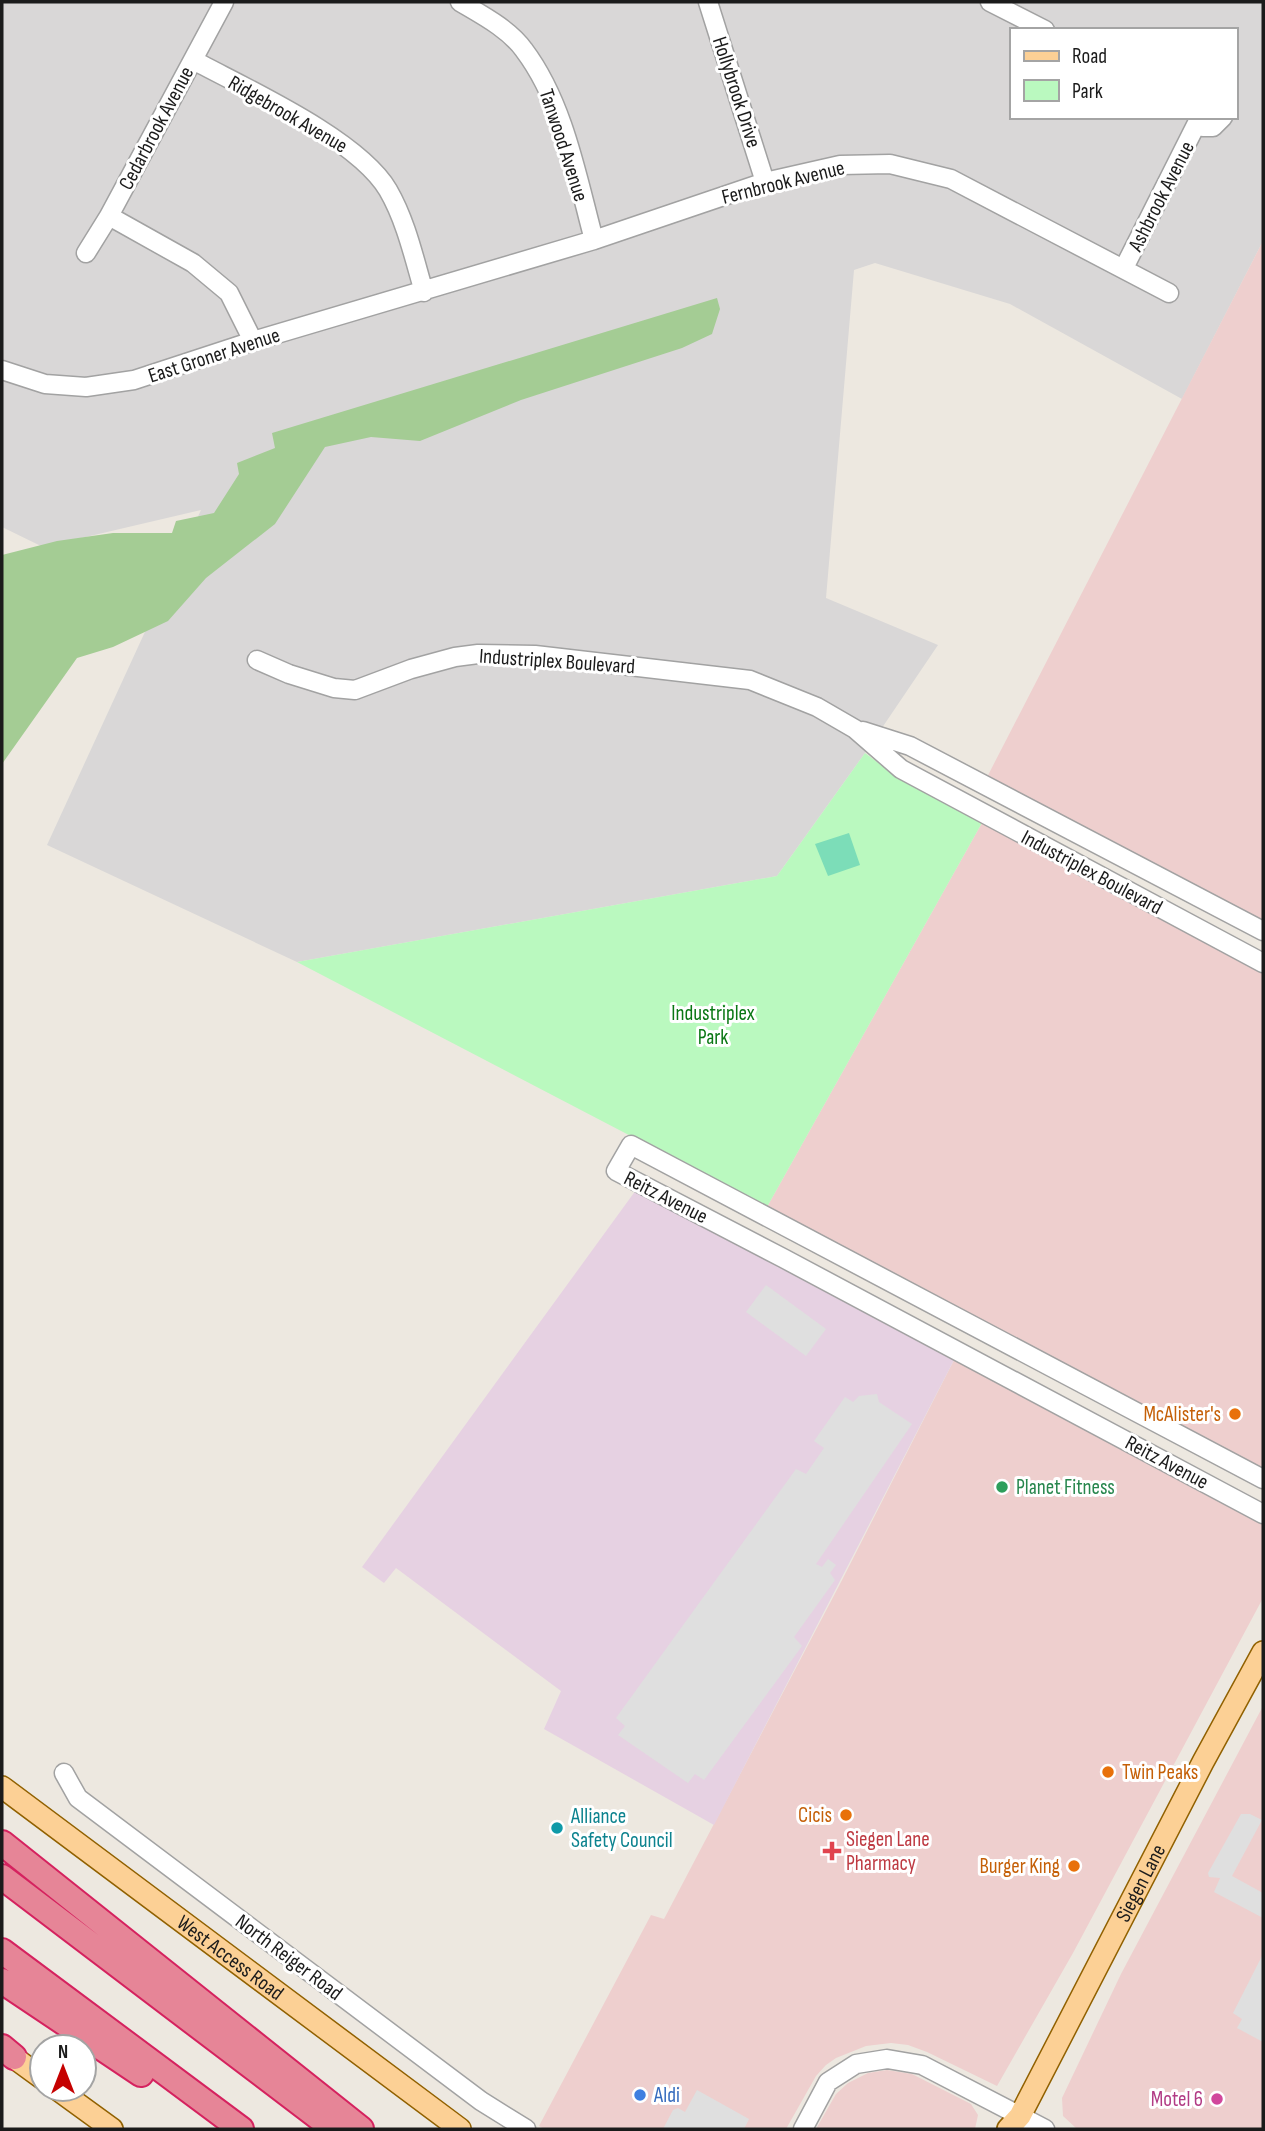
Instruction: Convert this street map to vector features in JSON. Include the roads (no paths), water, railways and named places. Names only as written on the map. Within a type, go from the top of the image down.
[{"type":"highway","points":[[2,1843],[361,2129]]},
{"type":"highway","points":[[2,1877],[334,2129]]},
{"type":"highway","points":[[2,1951],[241,2129]]},
{"type":"highway","points":[[2,1981],[226,2129]]},
{"type":"main road","name":"Siegen Lane","points":[[1015,2125],[1263,1652]]},
{"type":"main road","name":"West Access Road","points":[[2,1787],[460,2129]]},
{"type":"main road","points":[[6,2051],[28,2068]]},
{"type":"main road","points":[[76,2103],[112,2129]]},
{"type":"street","name":"Cedarbrook Avenue","points":[[86,253],[109,216],[224,2]]},
{"type":"street","name":"Tanwood Avenue","points":[[460,2],[489,19],[523,48],[547,87],[566,140],[594,240]]},
{"type":"street","name":"Hollybrook Drive","points":[[708,2],[765,182]]},
{"type":"street","points":[[990,2],[1041,28]]},
{"type":"street","name":"Ridgebrook Avenue","points":[[193,60],[315,127],[358,155],[388,189],[404,225],[424,292]]},
{"type":"street","name":"Ashbrook Avenue","points":[[1124,268],[1199,121],[1203,127],[1213,127],[1221,119]]},
{"type":"street","name":"Fernbrook Avenue","points":[[424,292],[594,240],[765,182],[839,165],[890,164],[951,179],[1169,293]]},
{"type":"street","points":[[109,216],[193,263],[229,293],[253,341]]},
{"type":"street","name":"East Groner Avenue","points":[[2,370],[45,384],[86,387],[134,380],[253,341],[424,292]]},
{"type":"street","name":"Industriplex Boulevard","points":[[257,660],[289,674],[334,688],[355,690],[411,669],[454,657],[478,654],[535,655],[750,680],[817,707],[856,729],[910,746],[1263,931]]},
{"type":"street","name":"Industriplex Boulevard","points":[[856,729],[901,769],[1263,963]]},
{"type":"street","name":"Reitz Avenue","points":[[1263,1479],[631,1145],[616,1171],[1263,1514]]},
{"type":"street","name":"North Reiger Road","points":[[64,1773],[78,1798],[471,2093],[526,2129]]},
{"type":"street","points":[[803,2129],[828,2082],[856,2064],[887,2059],[922,2065],[1015,2125],[1045,2129]]},
{"type":"place","name":"McAlister's","points":[[1235,1414]]},
{"type":"place","name":"Planet Fitness","points":[[1002,1487]]},
{"type":"place","name":"Twin Peaks","points":[[1108,1772]]},
{"type":"place","name":"Cicis","points":[[846,1815]]},
{"type":"place","name":"Alliance Safety Council","points":[[557,1828]]},
{"type":"place","name":"Siegen Lane Pharmacy","points":[[832,1851]]},
{"type":"place","name":"Burger King","points":[[1074,1866]]},
{"type":"place","name":"Aldi","points":[[640,2095]]},
{"type":"place","name":"Motel 6","points":[[1217,2099]]},
{"type":"park label","name":"Industriplex Park","points":[[713,1025]]}]
